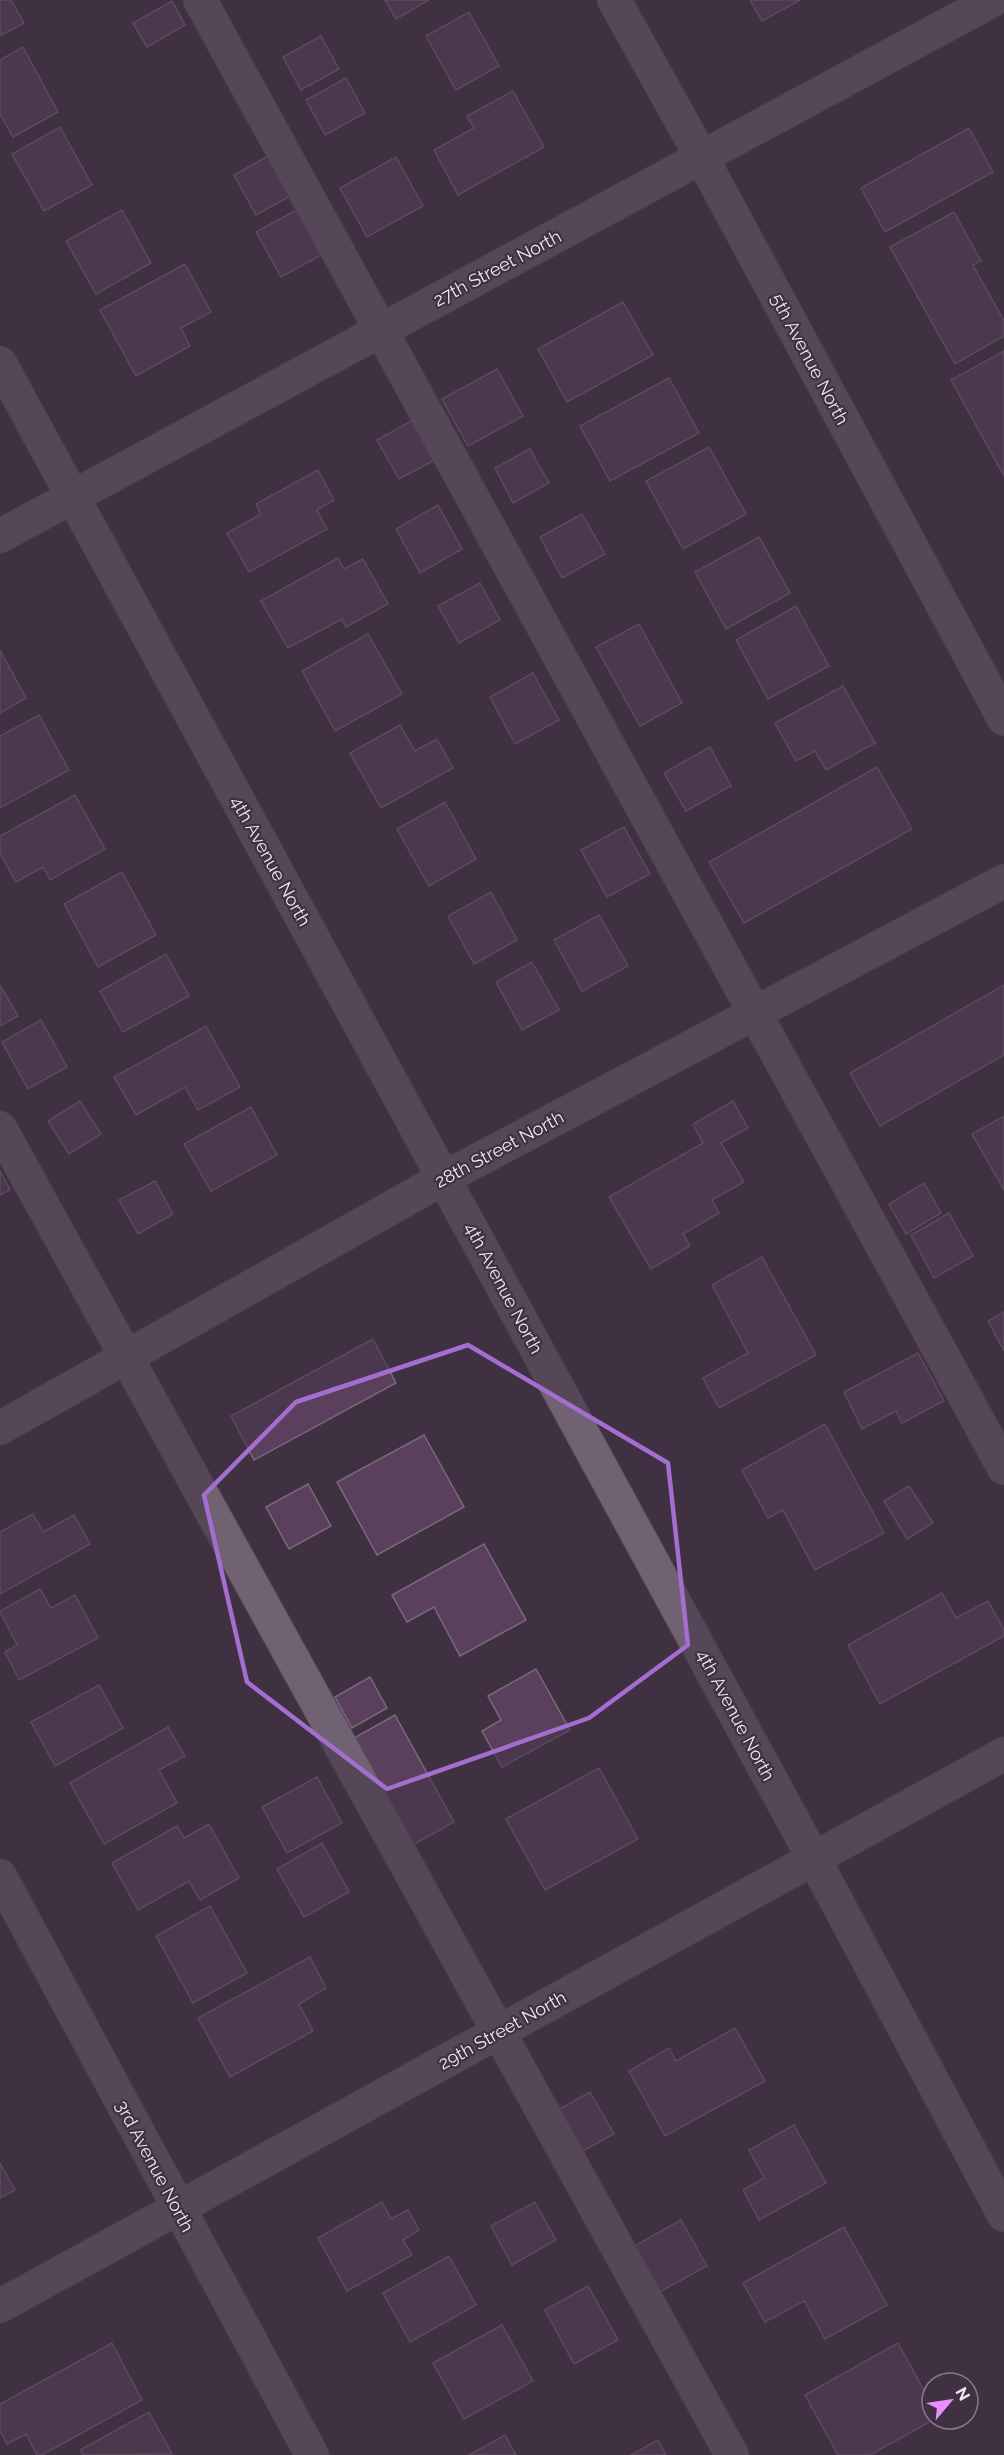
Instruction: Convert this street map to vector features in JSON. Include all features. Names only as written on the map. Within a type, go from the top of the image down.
[{"type":"street","points":[[200,0],[753,1014],[1004,1468]]},
{"type":"street","name":"5th Avenue North","points":[[614,0],[702,158],[1004,719]]},
{"type":"street","name":"27th Street North","points":[[0,536],[993,0]]},
{"type":"street","name":"4th Avenue North","points":[[0,363],[444,1178],[1004,2215]]},
{"type":"street","name":"28th Street North","points":[[0,1428],[444,1178],[1004,881]]},
{"type":"street","points":[[0,1128],[732,2455]]},
{"type":"street","name":"29th Street North","points":[[0,2306],[1004,1754]]},
{"type":"street","name":"3rd Avenue North","points":[[0,1876],[312,2455]]},
{"type":"highlighted area","points":[[468,1345],[668,1463],[688,1645],[589,1718],[387,1789],[247,1682],[204,1495],[296,1402]]},
{"type":"building","points":[[0,0],[11,0],[24,23],[0,36]]},
{"type":"building","points":[[385,0],[429,0],[396,19]]},
{"type":"building","points":[[750,0],[800,0],[762,21]]},
{"type":"building","points":[[172,1],[185,25],[147,47],[133,23]]},
{"type":"building","points":[[469,12],[499,66],[456,90],[426,36]]},
{"type":"building","points":[[321,36],[339,69],[301,90],[283,57]]},
{"type":"building","points":[[23,47],[58,112],[13,137],[0,114],[0,60]]},
{"type":"building","points":[[346,78],[365,113],[325,135],[306,100]]},
{"type":"building","points":[[513,91],[544,147],[458,195],[434,150],[474,128],[467,116]]},
{"type":"building","points":[[60,127],[92,185],[44,211],[12,154]]},
{"type":"building","points":[[969,128],[993,172],[885,232],[861,188]]},
{"type":"building","points":[[270,155],[292,195],[256,215],[234,175]]},
{"type":"building","points":[[396,157],[423,206],[367,237],[340,188]]},
{"type":"building","points":[[298,209],[323,254],[281,277],[256,232]]},
{"type":"building","points":[[122,210],[151,263],[96,294],[66,241]]},
{"type":"building","points":[[954,212],[981,261],[973,265],[1004,321],[1004,336],[955,364],[890,247]]},
{"type":"building","points":[[185,264],[211,312],[181,328],[190,346],[136,376],[100,310]]},
{"type":"building","points":[[623,302],[653,355],[567,402],[538,349]]},
{"type":"building","points":[[1004,351],[1004,476],[951,380]]},
{"type":"building","points":[[497,369],[523,416],[468,446],[442,399]]},
{"type":"building","points":[[669,378],[699,433],[610,481],[580,426]]},
{"type":"building","points":[[411,421],[433,461],[399,479],[377,440]]},
{"type":"building","points":[[709,447],[746,514],[683,549],[646,481]]},
{"type":"building","points":[[530,449],[549,483],[513,503],[495,468]]},
{"type":"building","points":[[318,470],[334,500],[317,510],[327,529],[249,572],[227,533],[261,514],[256,504]]},
{"type":"building","points":[[438,505],[462,549],[420,573],[396,529]]},
{"type":"building","points":[[582,514],[605,554],[562,578],[540,537]]},
{"type":"building","points":[[759,537],[790,593],[726,629],[695,572]]},
{"type":"building","points":[[338,558],[344,569],[363,559],[388,604],[346,627],[342,619],[288,648],[261,601]]},
{"type":"building","points":[[480,583],[500,620],[459,643],[438,606]]},
{"type":"building","points":[[796,606],[829,666],[768,699],[736,640]]},
{"type":"building","points":[[639,624],[682,703],[640,726],[596,647]]},
{"type":"building","points":[[368,634],[402,694],[335,731],[302,671]]},
{"type":"building","points":[[0,650],[26,698],[0,713]]},
{"type":"building","points":[[533,673],[559,720],[515,744],[490,697]]},
{"type":"building","points":[[843,686],[875,743],[826,770],[815,751],[796,761],[775,723]]},
{"type":"building","points":[[39,715],[69,770],[0,808],[0,736]]},
{"type":"building","points":[[400,725],[415,751],[437,739],[453,768],[381,808],[350,753]]},
{"type":"building","points":[[710,747],[731,786],[686,811],[664,773]]},
{"type":"building","points":[[877,767],[912,829],[744,923],[709,862]]},
{"type":"building","points":[[75,795],[105,849],[50,880],[43,867],[16,882],[0,853],[0,836]]},
{"type":"building","points":[[445,802],[476,859],[429,886],[397,829]]},
{"type":"building","points":[[624,827],[650,874],[607,897],[581,850]]},
{"type":"building","points":[[122,872],[156,935],[98,967],[64,904]]},
{"type":"building","points":[[491,892],[517,940],[474,964],[448,916]]},
{"type":"building","points":[[599,915],[628,966],[582,991],[554,940]]},
{"type":"building","points":[[166,954],[189,996],[123,1032],[100,991]]},
{"type":"building","points":[[532,962],[559,1010],[522,1030],[496,982]]},
{"type":"building","points":[[0,985],[18,1016],[0,1026]]},
{"type":"building","points":[[1004,985],[1004,1055],[880,1126],[850,1073]]},
{"type":"building","points":[[41,1020],[67,1067],[28,1089],[2,1042]]},
{"type":"building","points":[[206,1026],[240,1087],[198,1110],[185,1087],[136,1115],[114,1077]]},
{"type":"building","points":[[80,1101],[101,1134],[69,1154],[48,1121]]},
{"type":"building","points":[[733,1101],[748,1128],[721,1143],[744,1182],[712,1200],[719,1213],[683,1234],[690,1246],[651,1269],[609,1197],[703,1143],[693,1124]]},
{"type":"building","points":[[251,1107],[277,1155],[211,1191],[184,1144]]},
{"type":"building","points":[[1004,1116],[1004,1190],[972,1134]]},
{"type":"building","points":[[0,1171],[10,1190],[0,1195]]},
{"type":"building","points":[[155,1181],[173,1214],[138,1234],[119,1200]]},
{"type":"building","points":[[924,1183],[941,1213],[906,1234],[889,1204]]},
{"type":"building","points":[[949,1213],[973,1256],[934,1278],[911,1235]]},
{"type":"building","points":[[762,1257],[816,1355],[719,1408],[703,1378],[748,1353],[712,1285]]},
{"type":"building","points":[[1004,1312],[1004,1351],[988,1321]]},
{"type":"building","points":[[373,1339],[396,1383],[254,1460],[231,1416]]},
{"type":"building","points":[[918,1353],[944,1401],[902,1423],[896,1411],[862,1429],[844,1392]]},
{"type":"building","points":[[825,1424],[884,1533],[815,1570],[783,1510],[768,1518],[742,1470]]},
{"type":"building","points":[[424,1435],[464,1507],[377,1555],[337,1482]]},
{"type":"building","points":[[308,1484],[331,1526],[289,1549],[266,1507]]},
{"type":"building","points":[[909,1486],[933,1523],[907,1539],[884,1501]]},
{"type":"building","points":[[33,1514],[43,1532],[74,1515],[90,1544],[0,1594],[0,1532]]},
{"type":"building","points":[[484,1544],[526,1620],[460,1656],[434,1607],[407,1622],[392,1595]]},
{"type":"building","points":[[40,1589],[51,1608],[75,1595],[98,1638],[19,1680],[5,1652],[17,1645],[0,1611]]},
{"type":"building","points":[[942,1593],[956,1618],[988,1601],[1004,1630],[1004,1636],[880,1704],[848,1645]]},
{"type":"building","points":[[536,1669],[570,1730],[502,1767],[482,1731],[501,1720],[488,1696]]},
{"type":"building","points":[[370,1677],[387,1708],[352,1728],[335,1697]]},
{"type":"building","points":[[99,1685],[123,1728],[55,1766],[31,1722]]},
{"type":"building","points":[[395,1715],[454,1822],[413,1845],[354,1738]]},
{"type":"building","points":[[168,1727],[185,1756],[159,1770],[177,1803],[104,1844],[70,1783]]},
{"type":"building","points":[[599,1768],[638,1839],[545,1890],[506,1819]]},
{"type":"building","points":[[317,1777],[342,1823],[287,1853],[262,1807]]},
{"type":"building","points":[[209,1824],[239,1878],[200,1900],[189,1881],[138,1910],[112,1863],[177,1826],[184,1838]]},
{"type":"building","points":[[322,1843],[349,1892],[304,1917],[277,1869]]},
{"type":"building","points":[[210,1906],[247,1973],[193,2003],[156,1936]]},
{"type":"building","points":[[310,1957],[326,1988],[299,2004],[313,2031],[230,2077],[198,2018]]},
{"type":"building","points":[[735,2028],[765,2081],[665,2136],[629,2071],[669,2048],[676,2061]]},
{"type":"building","points":[[590,2092],[614,2134],[579,2153],[556,2111]]},
{"type":"building","points":[[794,2125],[826,2183],[759,2220],[743,2190],[764,2178],[749,2150]]},
{"type":"building","points":[[0,2163],[15,2190],[0,2198]]},
{"type":"building","points":[[382,2202],[391,2219],[408,2210],[419,2230],[403,2240],[412,2255],[347,2291],[318,2238]]},
{"type":"building","points":[[535,2202],[556,2240],[512,2265],[491,2226]]},
{"type":"building","points":[[681,2220],[707,2266],[654,2295],[629,2249]]},
{"type":"building","points":[[844,2227],[887,2305],[825,2339],[804,2301],[765,2322],[743,2283]]},
{"type":"building","points":[[449,2256],[476,2305],[410,2342],[383,2293]]},
{"type":"building","points":[[588,2286],[618,2340],[574,2364],[545,2310]]},
{"type":"building","points":[[502,2325],[533,2381],[464,2419],[433,2363]]},
{"type":"building","points":[[112,2343],[142,2400],[42,2455],[37,2455],[26,2434],[7,2444],[0,2431],[0,2404]]},
{"type":"building","points":[[898,2343],[920,2383],[920,2427],[870,2455],[838,2455],[805,2395]]},
{"type":"building","points":[[149,2412],[172,2454],[83,2455],[80,2450]]},
{"type":"building","points":[[505,2435],[516,2455],[469,2455]]},
{"type":"building","points":[[658,2440],[666,2455],[631,2455]]}]
